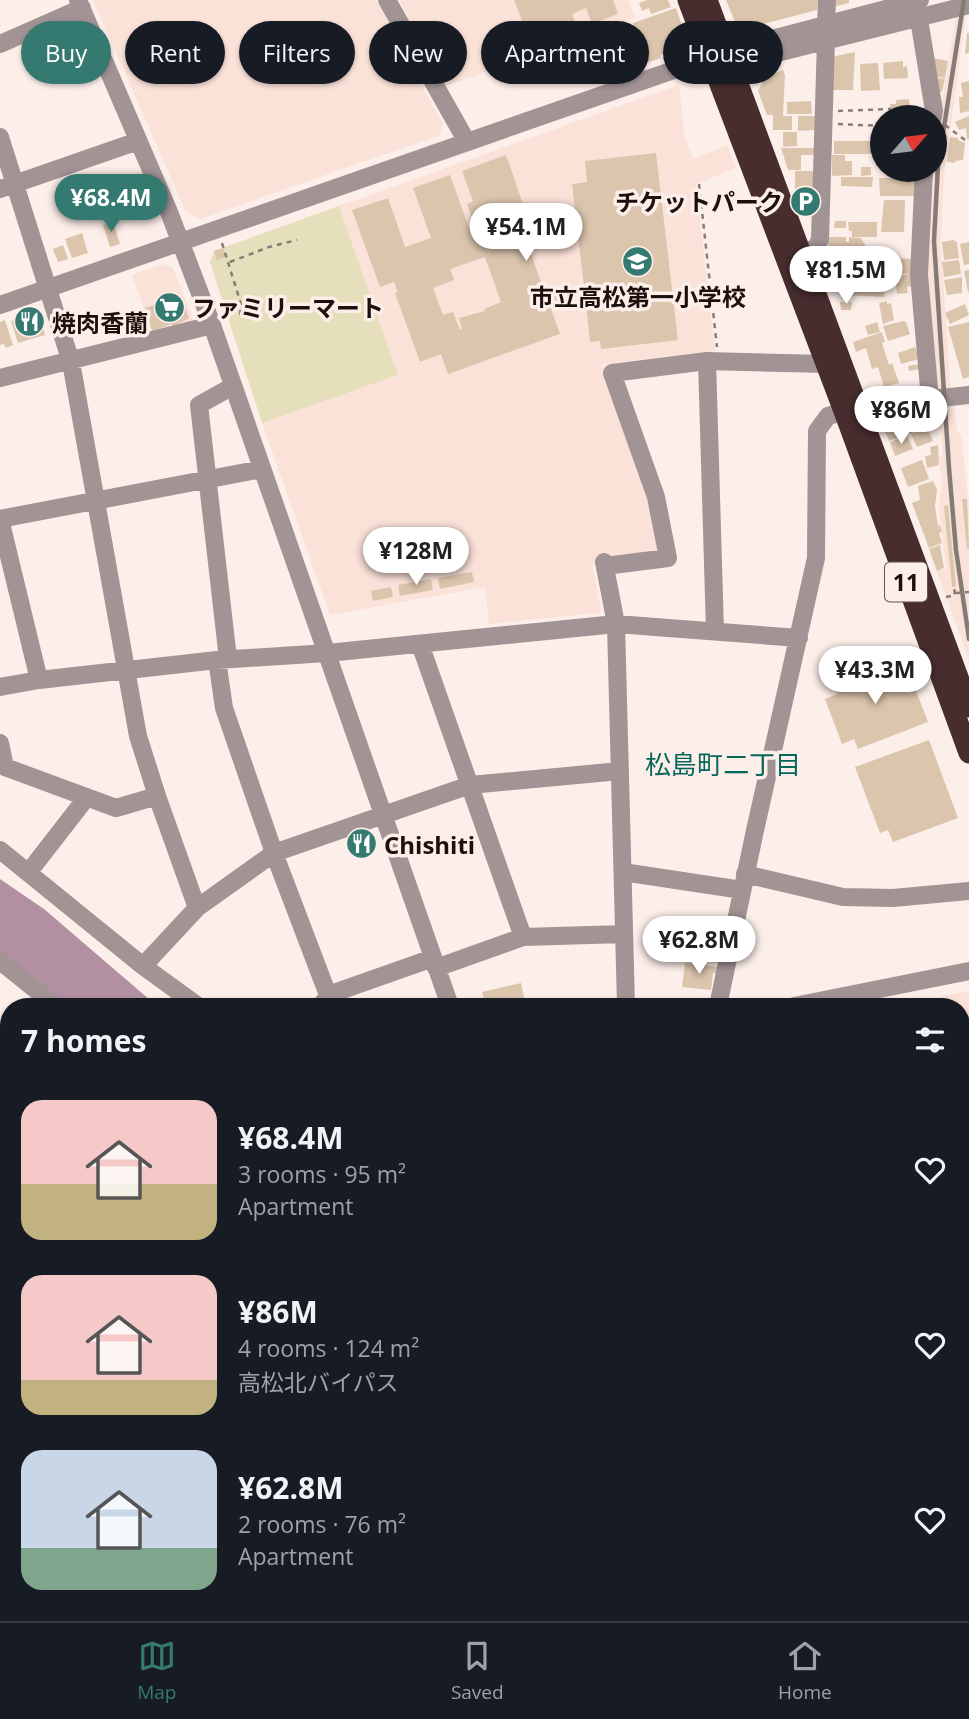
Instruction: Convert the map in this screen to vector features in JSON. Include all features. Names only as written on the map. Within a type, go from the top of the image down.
[{"type":"highway","name":"11","points":[[688,0],[700,21]]},
{"type":"highway","name":"11","points":[[707,0],[712,21]]},
{"type":"highway","name":"11","points":[[731,84],[826,364],[851,409]]},
{"type":"highway","name":"11","points":[[733,84],[803,255],[851,409],[969,707]]},
{"type":"highway","name":"11","points":[[956,677],[969,754]]},
{"type":"street","points":[[387,0],[467,142]]},
{"type":"street","points":[[803,255],[817,246],[820,239],[827,0]]},
{"type":"street","points":[[0,44],[80,4],[212,325],[447,998]]},
{"type":"street","points":[[783,43],[918,5],[969,5]]},
{"type":"street","points":[[918,5],[933,105]]},
{"type":"street","points":[[0,305],[663,74]]},
{"type":"street","points":[[0,137],[7,187],[49,288],[71,362],[138,736],[197,908]]},
{"type":"street","points":[[7,187],[138,141]]},
{"type":"street","points":[[923,182],[919,275],[930,399]]},
{"type":"street","points":[[0,378],[212,325]]},
{"type":"street","points":[[713,361],[715,631]]},
{"type":"street","points":[[626,998],[615,624],[605,564],[668,558],[656,498],[612,373],[713,361],[826,364]]},
{"type":"street","points":[[233,386],[199,405],[223,659],[224,708],[324,998]]},
{"type":"street","points":[[720,998],[816,558],[817,431],[828,416],[851,409],[969,395]]},
{"type":"street","points":[[38,680],[0,519],[262,469]]},
{"type":"street","points":[[0,687],[38,680],[223,659],[327,653],[615,624],[799,638]]},
{"type":"street","points":[[420,644],[523,937]]},
{"type":"street","points":[[0,743],[5,767],[116,808],[157,796]]},
{"type":"street","points":[[143,966],[197,908],[274,853],[470,785],[620,771]]},
{"type":"street","points":[[28,873],[87,797]]},
{"type":"street","points":[[0,850],[143,966],[187,998]]},
{"type":"street","points":[[623,872],[744,882],[843,897],[893,898],[969,891]]},
{"type":"street","points":[[334,998],[435,963],[523,937],[624,934]]},
{"type":"street","points":[[0,961],[46,998]]},
{"type":"street","points":[[855,998],[969,971]]},
{"type":"path","points":[[825,118],[870,112]]},
{"type":"path","points":[[825,118],[870,124]]},
{"type":"path","points":[[947,127],[969,142]]},
{"type":"path","points":[[699,184],[713,361]]},
{"type":"path","points":[[221,240],[242,304],[240,317]]},
{"type":"path","points":[[230,262],[297,240]]},
{"type":"path","points":[[954,587],[955,593]]},
{"type":"path","points":[[943,598],[955,593],[969,592]]},
{"type":"shaded area","points":[[93,0],[376,0],[387,21],[369,21],[369,84],[421,84],[443,124],[440,135],[200,219],[186,212],[130,84],[225,84],[225,21],[125,21],[125,73],[111,41],[111,21],[102,21]]},
{"type":"shaded area","points":[[399,0],[628,0],[635,18],[627,21],[481,21],[481,73],[467,78],[467,21],[410,21]]},
{"type":"shaded area","points":[[958,0],[968,0],[947,153],[947,105],[941,105]]},
{"type":"shaded area","points":[[679,85],[685,137],[693,159],[727,145],[736,168],[696,184],[715,351],[602,364],[653,507],[662,555],[592,564],[601,610],[598,613],[489,624],[485,587],[330,615],[262,423],[398,375],[339,206]]},
{"type":"shaded area","points":[[929,182],[944,182],[941,242],[950,380],[957,431],[961,436],[969,507],[969,659],[937,572],[946,568],[939,506],[942,484],[939,456],[943,455],[926,273]]},
{"type":"shaded area","points":[[339,206],[398,375],[262,423],[210,262],[214,251]]},
{"type":"shaded area","points":[[163,264],[173,268],[194,322],[152,331],[132,275]]},
{"type":"shaded area","points":[[0,879],[44,909],[148,998],[50,998],[0,957]]},
{"type":"shaded area","points":[[969,991],[969,998],[932,998]]},
{"type":"building","points":[[514,0],[613,0],[618,14],[600,21],[591,21],[586,8],[572,14],[575,21],[522,21]]},
{"type":"building","points":[[647,0],[668,0],[671,7],[651,14],[649,8],[642,11],[639,3]]},
{"type":"building","points":[[726,0],[818,0],[817,10],[774,21],[735,21]]},
{"type":"building","points":[[832,0],[849,0],[849,3],[832,7]]},
{"type":"building","points":[[676,8],[680,21],[663,21],[661,58],[649,62],[649,21],[639,21]]},
{"type":"building","points":[[967,33],[969,53],[965,54]]},
{"type":"building","points":[[855,52],[853,90],[831,90],[831,57]]},
{"type":"building","points":[[932,58],[948,61],[945,78],[933,76]]},
{"type":"building","points":[[903,61],[903,67],[907,66],[908,78],[884,79],[883,63]]},
{"type":"building","points":[[878,63],[880,90],[861,91],[860,64]]},
{"type":"building","points":[[783,70],[785,75],[783,116],[792,116],[792,130],[773,130],[773,115],[767,115],[758,91],[762,84],[783,84]]},
{"type":"building","points":[[934,77],[945,79],[942,92],[936,91]]},
{"type":"building","points":[[969,81],[969,111],[960,113],[959,97],[963,97],[961,83]]},
{"type":"building","points":[[909,99],[910,105],[890,105],[896,104],[896,100]]},
{"type":"building","points":[[811,101],[812,114],[787,114],[787,102]]},
{"type":"building","points":[[798,116],[815,116],[815,130],[798,131]]},
{"type":"building","points":[[969,116],[967,139],[966,128],[959,130],[955,122]]},
{"type":"building","points":[[783,132],[797,132],[797,146],[783,147]]},
{"type":"building","points":[[950,137],[958,138],[965,143],[963,160],[947,162]]},
{"type":"building","points":[[834,141],[870,141],[870,154],[834,154]]},
{"type":"building","points":[[781,148],[815,148],[815,155],[801,155],[801,170],[788,170]]},
{"type":"building","points":[[656,153],[678,340],[601,349],[600,341],[590,342],[585,294],[550,306],[560,334],[448,374],[441,354],[420,362],[395,293],[398,292],[394,282],[380,287],[352,210],[388,198],[405,247],[431,238],[413,188],[450,175],[471,233],[477,231],[467,204],[473,201],[462,171],[506,155],[532,230],[524,234],[547,299],[584,286],[572,184],[587,182],[585,161]],"holes":[[[485,257],[501,302],[484,309],[485,311],[459,318],[460,330],[453,312],[443,315],[433,288],[454,280],[450,269]]]},
{"type":"building","points":[[832,155],[845,155],[845,161],[852,161],[852,175],[832,176]]},
{"type":"building","points":[[861,167],[870,167],[870,175],[861,176]]},
{"type":"building","points":[[795,171],[814,171],[813,190],[795,190]]},
{"type":"building","points":[[841,177],[870,177],[870,182],[872,182],[872,187],[841,186]]},
{"type":"building","points":[[879,182],[916,182],[916,196],[880,196]]},
{"type":"building","points":[[884,200],[905,200],[904,232],[881,232]]},
{"type":"building","points":[[835,221],[846,221],[846,228],[834,228]]},
{"type":"building","points":[[113,222],[120,244],[110,247],[103,225]]},
{"type":"building","points":[[848,222],[877,222],[877,237],[852,237]]},
{"type":"building","points":[[82,233],[88,253],[72,258],[65,239]]},
{"type":"building","points":[[828,237],[846,237],[846,242],[849,242],[849,237],[861,238],[865,253],[828,253]]},
{"type":"building","points":[[942,242],[957,242],[959,258],[944,260]]},
{"type":"building","points":[[969,242],[969,264],[964,265],[960,244]]},
{"type":"building","points":[[63,245],[68,259],[58,262],[53,249]]},
{"type":"building","points":[[223,248],[226,257],[217,260],[214,251]]},
{"type":"building","points":[[827,258],[862,259],[864,275],[827,274]]},
{"type":"building","points":[[887,258],[912,259],[912,274],[887,273]]},
{"type":"building","points":[[959,260],[961,274],[944,277],[942,262]]},
{"type":"building","points":[[969,270],[969,292],[968,292],[964,271]]},
{"type":"building","points":[[911,274],[912,286],[907,287],[908,293],[897,294],[895,276]]},
{"type":"building","points":[[838,277],[885,279],[884,297],[844,295],[844,289],[838,289]]},
{"type":"building","points":[[962,277],[962,293],[947,295],[944,280]]},
{"type":"building","points":[[181,296],[189,318],[173,327],[172,324],[152,331],[145,308]]},
{"type":"building","points":[[887,301],[887,304],[891,303],[894,320],[883,324],[879,303]]},
{"type":"building","points":[[840,302],[852,302],[851,310],[841,310]]},
{"type":"building","points":[[965,304],[969,315],[950,324],[945,313]]},
{"type":"building","points":[[39,316],[45,335],[18,343],[11,321]]},
{"type":"building","points":[[5,320],[13,345],[6,348],[4,344],[0,345],[0,322]]},
{"type":"building","points":[[877,322],[880,332],[868,335],[865,326]]},
{"type":"building","points":[[906,322],[910,334],[888,341],[883,326]]},
{"type":"building","points":[[969,322],[969,377],[963,379],[948,327]]},
{"type":"building","points":[[882,332],[885,342],[882,343],[889,365],[892,363],[899,383],[884,387],[878,367],[872,369],[866,348],[856,352],[853,342]]},
{"type":"building","points":[[915,347],[919,359],[901,364],[898,353]]},
{"type":"building","points":[[920,364],[921,369],[909,371],[908,366]]},
{"type":"building","points":[[924,420],[927,427],[889,441],[882,424]]},
{"type":"building","points":[[927,427],[933,441],[917,447],[911,434]]},
{"type":"building","points":[[907,435],[913,449],[895,456],[890,442]]},
{"type":"building","points":[[938,445],[939,465],[927,468],[925,456],[931,455],[930,447]]},
{"type":"building","points":[[922,460],[929,479],[908,487],[901,468]]},
{"type":"building","points":[[933,481],[937,490],[935,506],[942,543],[929,548],[912,503],[920,500],[918,486]]},
{"type":"building","points":[[962,499],[967,499],[969,549],[967,549]]},
{"type":"building","points":[[948,505],[956,586],[952,587],[944,506]]},
{"type":"building","points":[[940,545],[944,568],[937,571],[929,549]]},
{"type":"building","points":[[472,572],[474,582],[440,589],[438,578]]},
{"type":"building","points":[[431,579],[433,590],[400,596],[398,585]]},
{"type":"building","points":[[391,587],[393,597],[373,601],[371,591]]},
{"type":"building","points":[[893,661],[901,682],[911,678],[928,722],[858,749],[854,739],[842,744],[825,699],[837,694],[834,684]]},
{"type":"building","points":[[929,740],[958,818],[893,842],[888,830],[880,833],[855,767]]},
{"type":"building","points":[[685,963],[718,967],[717,973],[713,973],[711,990],[682,987]]},
{"type":"building","points":[[521,983],[524,998],[484,998],[482,992]]},
{"type":"railway","points":[[964,0],[938,165],[934,241],[956,550],[969,639]]},
{"type":"place","name":"チケットパーク","points":[[806,201]]},
{"type":"place","name":"市立高松第一小学校","points":[[638,262]]},
{"type":"place","name":"ファミリーマート","points":[[169,307]]},
{"type":"place","name":"焼肉香蘭","points":[[29,322]]},
{"type":"place","name":"Chishiti","points":[[361,844]]},
{"type":"district","name":"松島町二丁目","points":[[723,764]]}]
